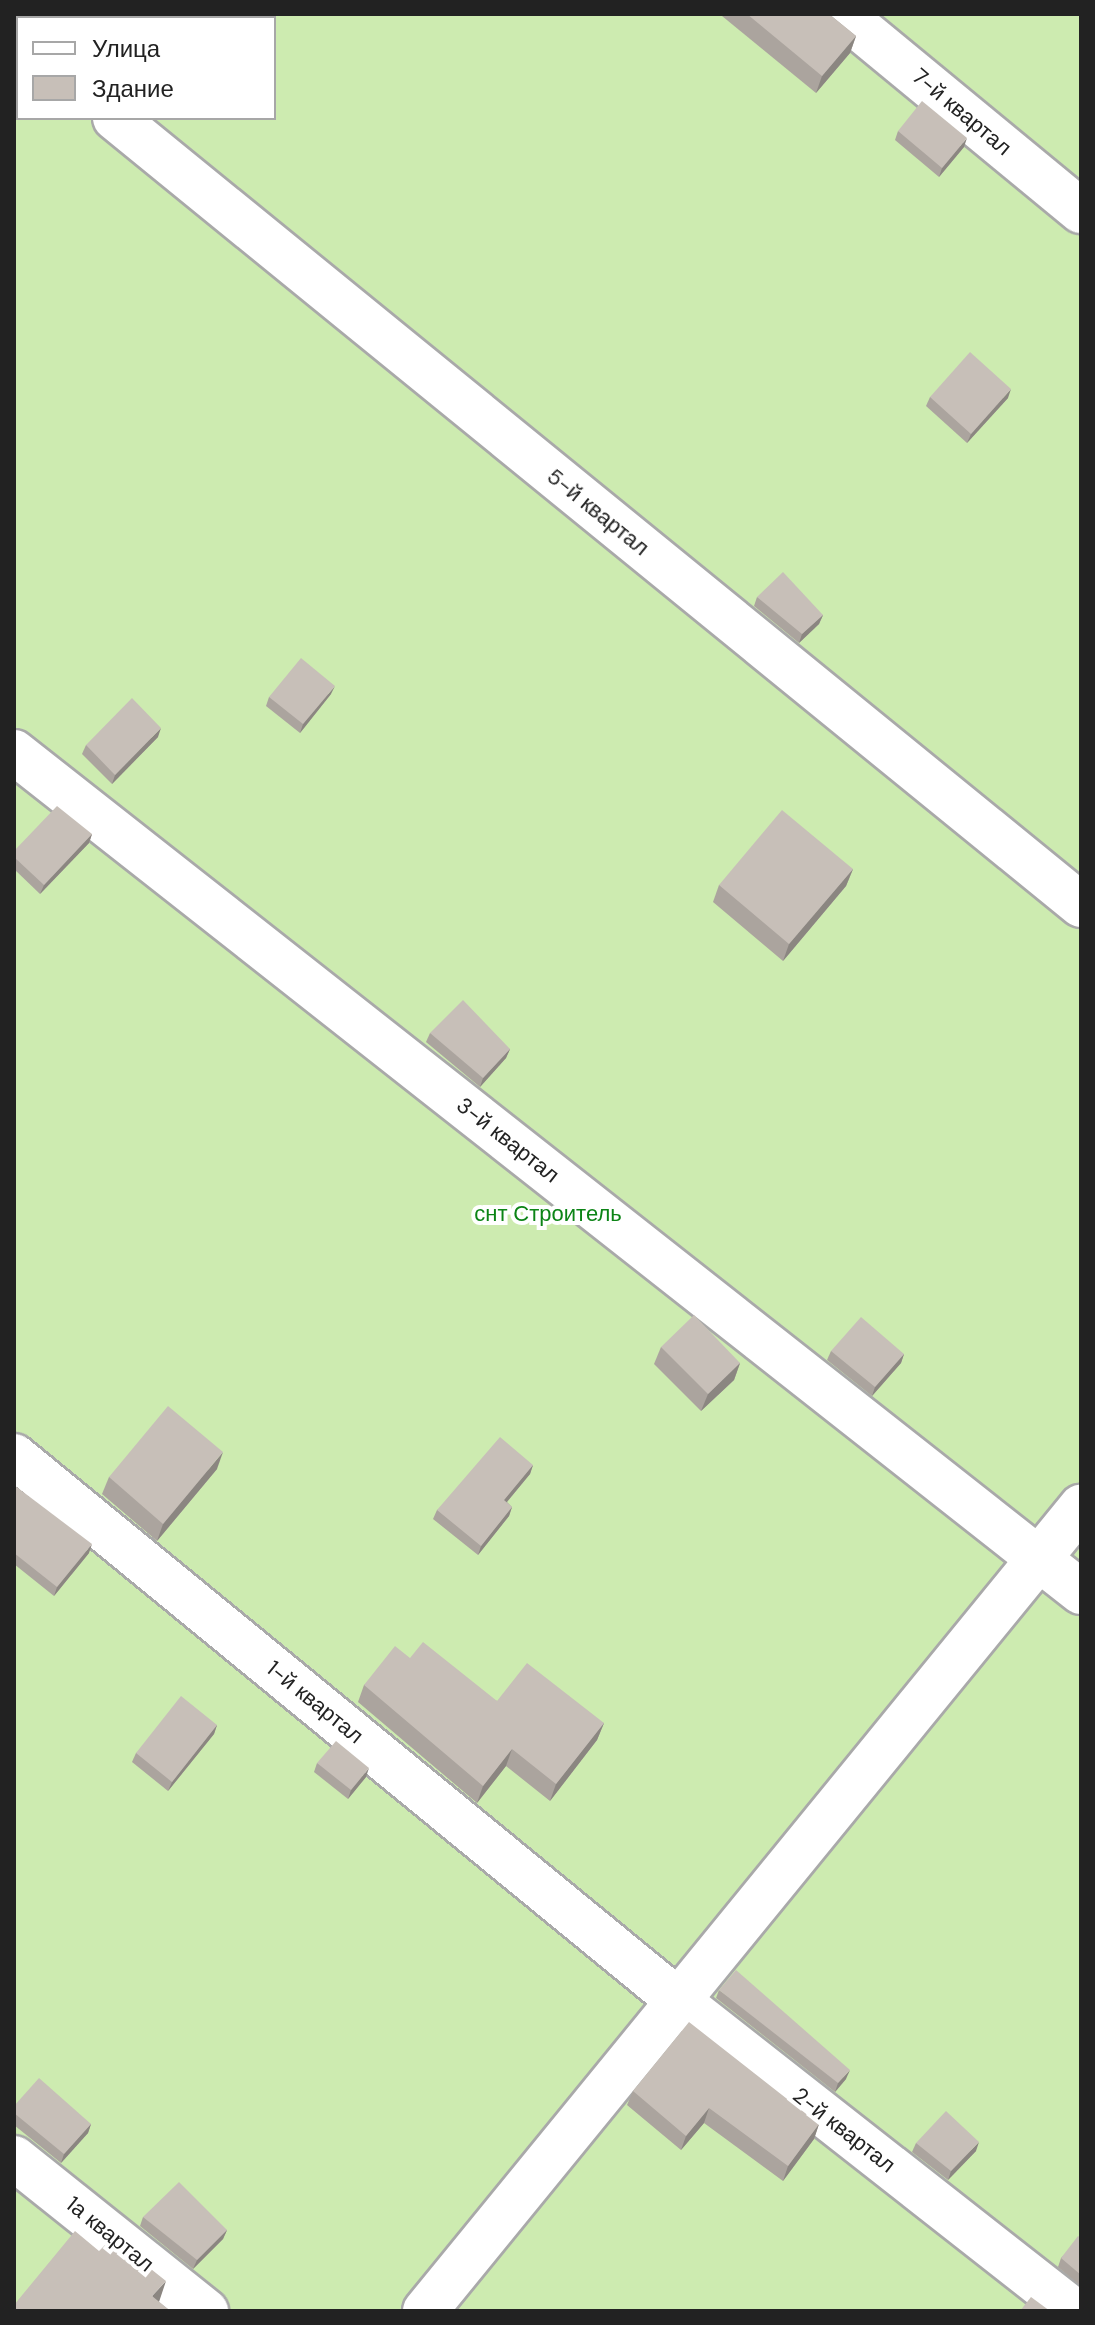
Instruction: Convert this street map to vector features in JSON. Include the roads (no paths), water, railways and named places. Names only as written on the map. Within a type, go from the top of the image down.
[{"type":"street","name":"7-й квартал","points":[[842,14],[1081,211]]},
{"type":"street","name":"5-й квартал","points":[[117,120],[1081,905]]},
{"type":"street","name":"3-й квартал","points":[[14,752],[1081,1592]]},
{"type":"street","name":"1-й квартал","points":[[14,1456],[616,1947]]},
{"type":"street","points":[[425,2311],[675,1998],[1081,1507]]},
{"type":"street","name":"2-й квартал","points":[[616,1947],[675,1998],[1074,2311]]},
{"type":"street","name":"1а квартал","points":[[14,2158],[206,2311]]},
{"type":"park label","name":"снт Строитель","points":[[548,1214]]}]
